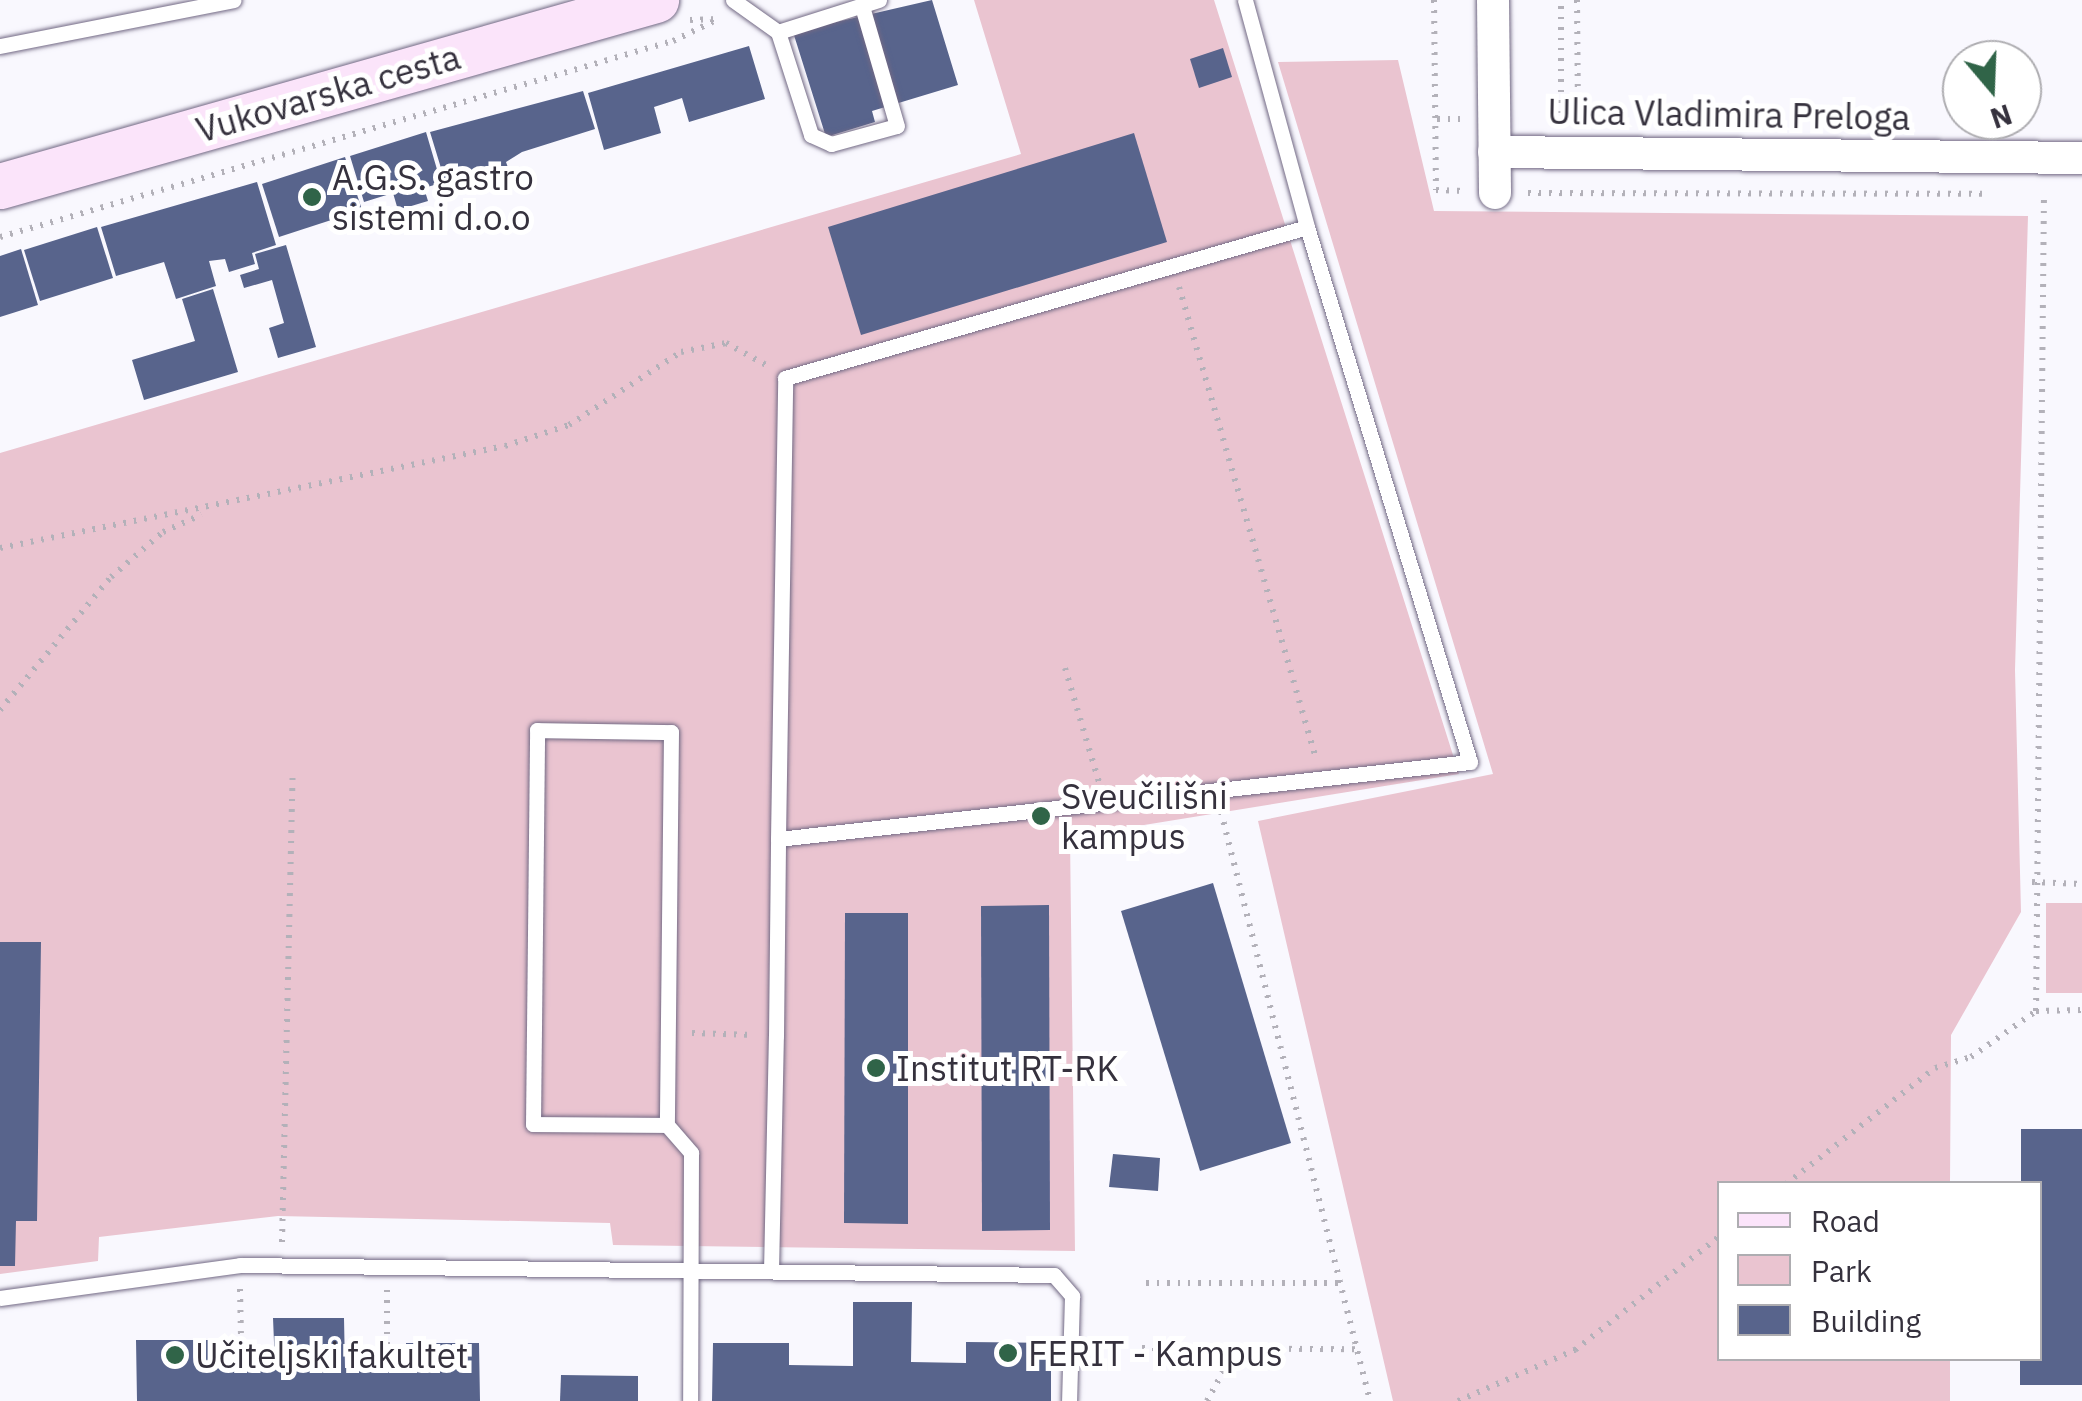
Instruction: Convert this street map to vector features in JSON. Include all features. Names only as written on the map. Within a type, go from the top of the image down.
[{"type":"main road","name":"Vukovarska cesta","points":[[0,186],[656,0]]},
{"type":"street","points":[[1493,0],[1495,193]]},
{"type":"street","name":"Ulica Vladimira Preloga","points":[[1494,152],[2082,158]]},
{"type":"lane","points":[[0,46],[234,0]]},
{"type":"lane","points":[[733,0],[778,32],[811,135],[818,143],[848,140],[898,126],[864,10]]},
{"type":"lane","points":[[778,32],[864,10],[879,0]]},
{"type":"lane","points":[[778,839],[1217,796],[1470,762],[1307,228],[1245,0]]},
{"type":"lane","points":[[771,1271],[786,378],[1307,228]]},
{"type":"lane","points":[[667,1125],[533,1124],[537,730],[671,732],[667,1125],[691,1153],[690,1401]]},
{"type":"lane","points":[[0,1298],[240,1265],[1054,1275],[1072,1296],[1069,1401]]},
{"type":"path","points":[[1560,193],[1561,0]]},
{"type":"path","points":[[0,237],[673,41],[719,18]]},
{"type":"path","points":[[2036,1011],[2032,882],[2044,194]]},
{"type":"path","points":[[1173,266],[1322,779]]},
{"type":"path","points":[[0,548],[214,509],[537,436],[681,352],[726,343],[786,378]]},
{"type":"path","points":[[0,710],[111,577],[163,532],[214,509]]},
{"type":"path","points":[[1064,668],[1106,805]]},
{"type":"path","points":[[282,1266],[293,774]]},
{"type":"path","points":[[1217,796],[1360,1349],[1370,1401]]},
{"type":"path","points":[[2032,882],[2082,884]]},
{"type":"path","points":[[1790,1181],[1935,1068],[1971,1057],[2036,1011],[2082,1010]]},
{"type":"path","points":[[668,1033],[776,1036]]},
{"type":"path","points":[[1458,1401],[1574,1350],[1717,1238]]},
{"type":"path","points":[[240,1265],[241,1338]]},
{"type":"path","points":[[386,1268],[388,1344]]},
{"type":"path","points":[[1146,1283],[1342,1284]]},
{"type":"path","points":[[1142,1348],[1360,1349]]},
{"type":"path","points":[[1207,1401],[1236,1348]]},
{"type":"green space","points":[[974,0],[1214,0],[1459,774],[1070,837],[1075,1251],[613,1245],[610,1223],[278,1216],[99,1237],[98,1261],[0,1274],[0,453],[1021,154]]},
{"type":"green space","points":[[1398,60],[1434,211],[2028,216],[2015,670],[2021,912],[1951,1035],[1950,1181],[1717,1181],[1717,1361],[1950,1361],[1950,1401],[1393,1401],[1258,821],[1493,774],[1278,62]]},
{"type":"green space","points":[[2046,903],[2082,903],[2082,993],[2046,993]]},
{"type":"building","points":[[932,0],[958,85],[872,111],[875,122],[826,137],[793,32]]},
{"type":"building","points":[[749,46],[765,99],[689,122],[682,98],[654,107],[661,133],[604,150],[588,93]]},
{"type":"building","points":[[1223,48],[1232,77],[1199,88],[1190,59]]},
{"type":"building","points":[[583,91],[595,129],[522,152],[506,162],[512,179],[489,186],[484,167],[444,178],[430,132]]},
{"type":"building","points":[[426,132],[441,183],[424,188],[428,201],[398,210],[393,193],[364,202],[350,156]]},
{"type":"building","points":[[1134,133],[1167,242],[861,335],[828,227]]},
{"type":"building","name":"A.G.S. gastro sistemi d.o.o","points":[[345,157],[362,210],[279,237],[262,184]]},
{"type":"building","points":[[257,182],[276,245],[252,253],[255,264],[229,272],[225,259],[209,261],[216,286],[176,299],[164,262],[116,276],[101,227]]},
{"type":"building","points":[[97,227],[113,278],[40,301],[24,250]]},
{"type":"building","points":[[286,245],[316,347],[278,358],[269,328],[284,323],[272,280],[244,288],[240,275],[259,269],[255,254]]},
{"type":"building","points":[[21,249],[38,305],[0,317],[0,256]]},
{"type":"building","points":[[213,289],[238,372],[144,400],[132,360],[195,341],[182,299]]},
{"type":"building","points":[[1213,883],[1291,1143],[1200,1171],[1121,911]]},
{"type":"building","points":[[1049,905],[1050,1230],[982,1231],[981,906]]},
{"type":"building","name":"Institut RT-RK","points":[[845,913],[908,913],[908,1224],[844,1223]]},
{"type":"building","points":[[0,942],[41,942],[37,1221],[16,1221],[15,1266],[0,1266]]},
{"type":"building","points":[[2021,1129],[2082,1129],[2082,1385],[2020,1385],[2020,1361],[2042,1361],[2042,1181],[2021,1181]]},
{"type":"building","points":[[1113,1154],[1160,1158],[1158,1191],[1109,1187]]},
{"type":"building","name":"FERIT - Kampus","points":[[853,1302],[912,1302],[911,1362],[966,1363],[966,1342],[1051,1343],[1051,1401],[712,1401],[713,1343],[789,1343],[789,1365],[853,1366]]},
{"type":"building","name":"Učiteljski fakultet","points":[[273,1318],[344,1318],[345,1368],[406,1368],[406,1343],[479,1343],[480,1401],[137,1401],[136,1340],[213,1340],[214,1366],[275,1367]]},
{"type":"building","points":[[561,1375],[638,1376],[638,1401],[560,1401]]},
{"type":"place","name":"A.G.S. gastro sistemi d.o.o","points":[[312,197]]},
{"type":"place","name":"Sveučilišni kampus","points":[[1041,816]]},
{"type":"place","name":"Institut RT-RK","points":[[876,1068]]},
{"type":"place","name":"FERIT - Kampus","points":[[1008,1353]]},
{"type":"place","name":"Učiteljski fakultet","points":[[175,1355]]}]
